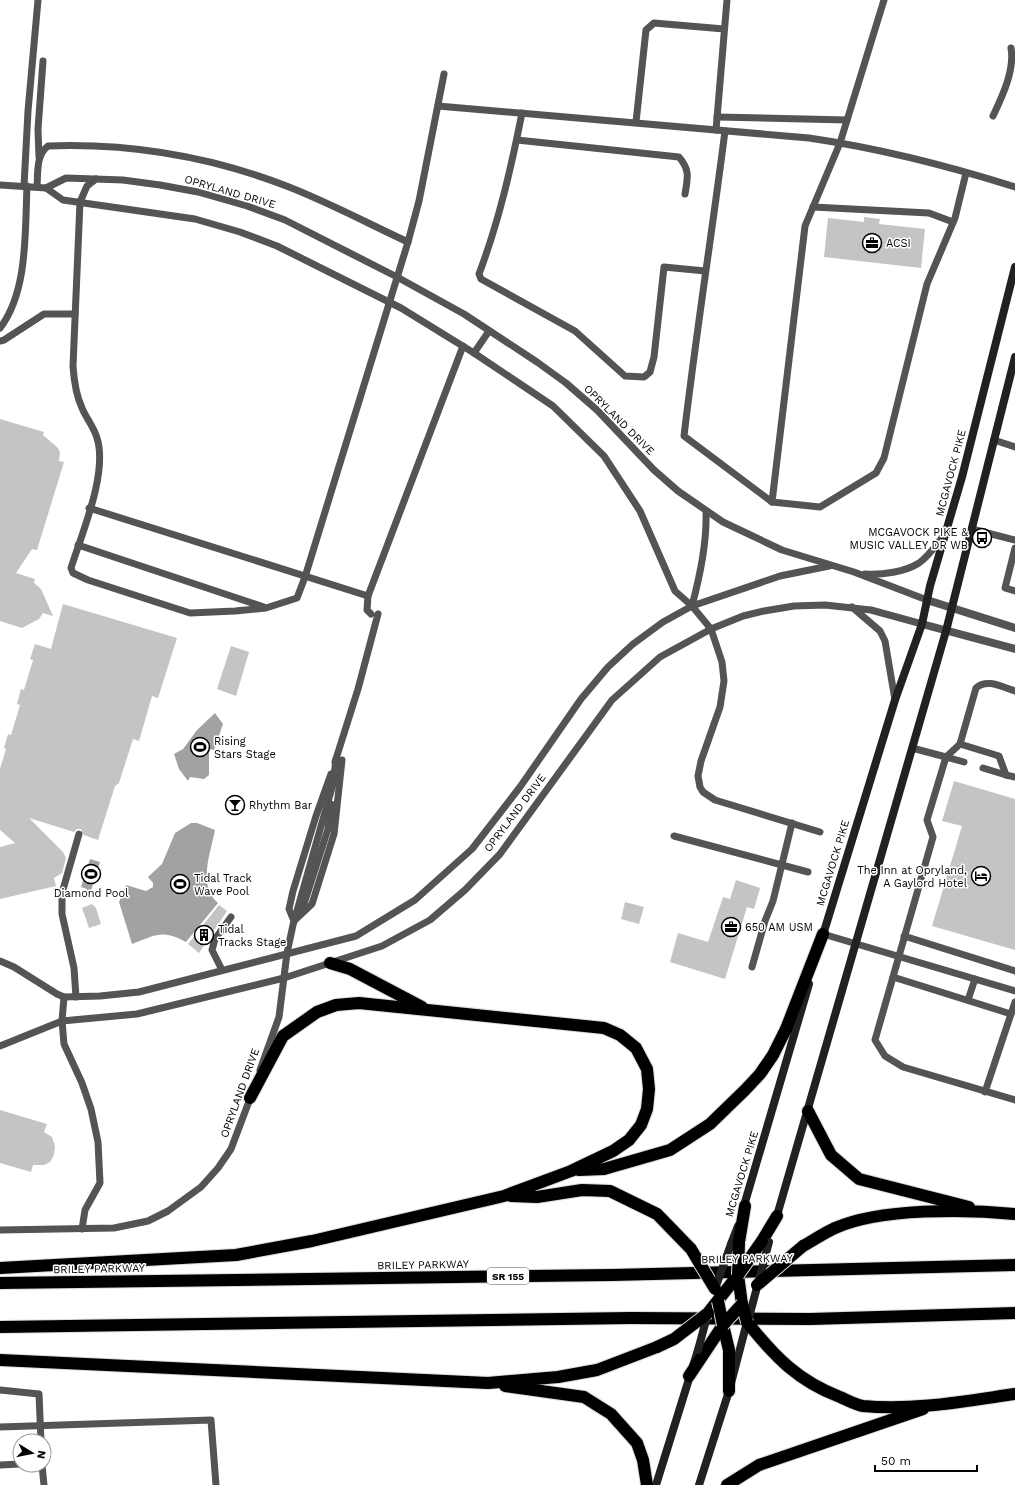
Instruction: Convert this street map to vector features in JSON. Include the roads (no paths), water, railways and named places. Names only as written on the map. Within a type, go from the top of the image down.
[{"type":"highway","points":[[571,1171],[604,1169],[670,1150],[710,1124],[760,1074],[773,1055],[786,1029],[823,934]]},
{"type":"highway","points":[[330,963],[350,969],[430,1011]]},
{"type":"highway","points":[[0,1268],[236,1255],[312,1242],[504,1196],[571,1171],[613,1152],[630,1140],[641,1125],[647,1109],[649,1089],[647,1069],[636,1048],[620,1035],[604,1028],[359,1003],[336,1005],[317,1012],[283,1036],[250,1098]]},
{"type":"highway","points":[[808,1111],[831,1155],[859,1179],[984,1211]]},
{"type":"highway","points":[[504,1196],[537,1197],[582,1190],[610,1191],[657,1214],[691,1249],[715,1289],[723,1325],[734,1350],[729,1390]]},
{"type":"highway","points":[[745,1206],[735,1243],[742,1304],[747,1322],[768,1348],[796,1373],[827,1392],[862,1406],[934,1406],[1015,1394]]},
{"type":"highway","points":[[689,1376],[702,1350],[757,1285],[803,1246],[836,1228],[870,1218],[922,1212],[984,1211],[1015,1214]]},
{"type":"highway","points":[[488,1383],[558,1377],[596,1370],[674,1339],[708,1313],[766,1242],[777,1216]]},
{"type":"highway","name":"BRILEY PARKWAY","points":[[0,1283],[612,1275],[1015,1265]]},
{"type":"highway","points":[[0,1327],[614,1318],[810,1319],[1015,1312]]},
{"type":"highway","points":[[0,1360],[488,1383],[584,1397],[611,1414],[637,1443],[643,1460],[647,1485]]},
{"type":"highway","points":[[727,1485],[759,1465],[934,1406]]},
{"type":"street","name":"MCGAVOCK PIKE","points":[[745,1206],[823,934],[895,700],[922,624],[927,600],[962,477],[1015,267]]},
{"type":"street","points":[[777,1216],[946,631],[1013,371],[1015,357]]},
{"type":"street","points":[[927,600],[1015,628]]},
{"type":"street","points":[[922,624],[1015,649]]},
{"type":"street","points":[[734,1350],[747,1322],[766,1242]]},
{"type":"street","points":[[702,1350],[708,1313],[715,1289],[735,1243]]},
{"type":"street","points":[[656,1485],[689,1376]]},
{"type":"street","points":[[699,1485],[729,1390]]},
{"type":"lane","points":[[0,328],[14,303],[21,273],[30,101],[38,0]]},
{"type":"lane","points":[[716,130],[727,0]]},
{"type":"lane","points":[[772,502],[805,226],[840,143],[884,0]]},
{"type":"lane","points":[[636,122],[646,30],[654,24],[724,29]]},
{"type":"lane","points":[[993,116],[1009,81],[1014,56],[1011,48]]},
{"type":"lane","points":[[37,187],[39,159],[37,149],[43,61]]},
{"type":"lane","points":[[96,179],[87,186],[80,202],[75,314],[74,383],[82,408],[94,431],[99,447],[100,464],[95,489],[71,568],[77,576],[190,613],[235,612],[266,608],[297,598],[305,577],[408,242],[419,201],[444,74]]},
{"type":"lane","points":[[438,106],[636,122],[840,143],[966,173],[1015,187]]},
{"type":"lane","points":[[522,113],[502,207],[479,274],[481,279],[575,331],[624,376],[644,378],[650,372],[654,358],[664,267],[705,271]]},
{"type":"lane","points":[[717,117],[847,120]]},
{"type":"lane","points":[[725,131],[684,436],[772,502],[820,508],[876,473],[884,458],[927,284],[953,222],[966,173]]},
{"type":"lane","points":[[517,140],[679,156],[686,165],[688,175],[685,194]]},
{"type":"lane","points":[[39,159],[42,151],[48,146],[64,145],[136,148],[201,159],[236,168],[291,187],[408,242]]},
{"type":"lane","name":"OPRYLAND DRIVE","points":[[46,188],[66,178],[96,179],[160,185],[198,192],[246,206],[285,220],[397,276],[464,314],[566,383],[596,410],[654,470],[678,491],[723,522],[782,550],[854,572],[927,600]]},
{"type":"lane","points":[[0,185],[46,188],[63,200],[195,219],[240,232],[277,246],[390,302],[463,346],[554,406],[604,456],[640,511],[675,591],[692,606],[711,629],[722,662],[724,681],[720,707],[700,761],[698,776],[700,787],[703,792],[723,802],[820,832]]},
{"type":"lane","points":[[813,207],[929,213],[953,222]]},
{"type":"lane","points":[[0,341],[44,314],[75,314]]},
{"type":"lane","points":[[474,353],[489,330]]},
{"type":"lane","points":[[287,953],[294,921],[358,690],[375,614],[367,610],[366,607],[368,596],[463,346]]},
{"type":"lane","points":[[994,440],[1015,447]]},
{"type":"lane","points":[[89,508],[368,596]]},
{"type":"lane","points":[[692,606],[698,582],[707,529],[706,511]]},
{"type":"lane","points":[[972,529],[1015,540]]},
{"type":"lane","points":[[854,572],[874,574],[910,568],[920,562],[946,534]]},
{"type":"lane","points":[[78,545],[266,608]]},
{"type":"lane","points":[[1015,548],[1005,588],[1015,591]]},
{"type":"lane","name":"OPRYLAND DRIVE","points":[[0,961],[14,967],[56,994],[64,997],[76,997],[139,992],[356,936],[415,900],[472,849],[520,787],[581,699],[608,667],[633,644],[663,622],[692,606],[780,576],[831,566]]},
{"type":"lane","name":"OPRYLAND DRIVE","points":[[0,1046],[62,1021],[137,1014],[284,978],[382,946],[430,920],[465,890],[500,854],[612,700],[660,657],[711,629],[743,616],[786,608],[825,605],[870,610],[922,624]]},
{"type":"lane","points":[[851,607],[880,631],[885,641],[895,700]]},
{"type":"lane","points":[[1015,691],[987,683],[980,684],[976,688],[960,744],[946,757],[927,820],[932,837],[875,1040],[885,1056],[903,1067],[1015,1100]]},
{"type":"lane","points":[[960,744],[999,756],[1006,775]]},
{"type":"lane","points":[[912,748],[964,762]]},
{"type":"lane","points":[[294,921],[312,904],[334,834],[339,760]]},
{"type":"lane","points":[[294,921],[289,909],[293,891],[316,816],[339,760]]},
{"type":"lane","points":[[984,768],[1015,777]]},
{"type":"lane","points":[[300,916],[328,829],[333,784]]},
{"type":"lane","points":[[752,967],[765,921],[773,901],[792,824]]},
{"type":"lane","points":[[76,997],[74,968],[62,914],[62,893],[79,834]]},
{"type":"lane","points":[[674,836],[808,872]]},
{"type":"lane","points":[[222,970],[212,950],[215,939],[231,917]]},
{"type":"lane","points":[[823,934],[1015,991]]},
{"type":"lane","points":[[904,936],[1015,971]]},
{"type":"lane","name":"OPRYLAND DRIVE","points":[[0,1230],[82,1229],[132,1226],[148,1222],[168,1211],[201,1187],[218,1168],[231,1150],[278,1017],[287,953]]},
{"type":"lane","points":[[893,977],[1011,1014]]},
{"type":"lane","points":[[968,1000],[975,979]]},
{"type":"lane","points":[[64,997],[62,1021],[64,1044],[82,1082],[91,1109],[98,1142],[100,1183],[85,1210],[82,1229]]},
{"type":"lane","points":[[986,1092],[1015,1002]]},
{"type":"lane","points":[[0,1390],[39,1394],[40,1433]]},
{"type":"lane","points":[[0,1427],[40,1427],[211,1420],[216,1485]]},
{"type":"lane","points":[[0,1465],[12,1464]]},
{"type":"lane","points":[[43,1473],[44,1485]]},
{"type":"place","name":"ACSI","points":[[872,243]]},
{"type":"place","name":"MCGAVOCK PIKE & MUSIC VALLEY DR WB","points":[[982,538]]},
{"type":"place","name":"Rising Stars Stage","points":[[200,747]]},
{"type":"place","name":"Rhythm Bar","points":[[235,805]]},
{"type":"place","name":"Diamond Pool","points":[[91,874]]},
{"type":"place","name":"The Inn at Opryland, A Gaylord Hotel","points":[[981,876]]},
{"type":"place","name":"Tidal Track Wave Pool","points":[[180,884]]},
{"type":"place","name":"650 AM USM","points":[[731,927]]},
{"type":"place","name":"Tidal Tracks Stage","points":[[204,935]]}]
